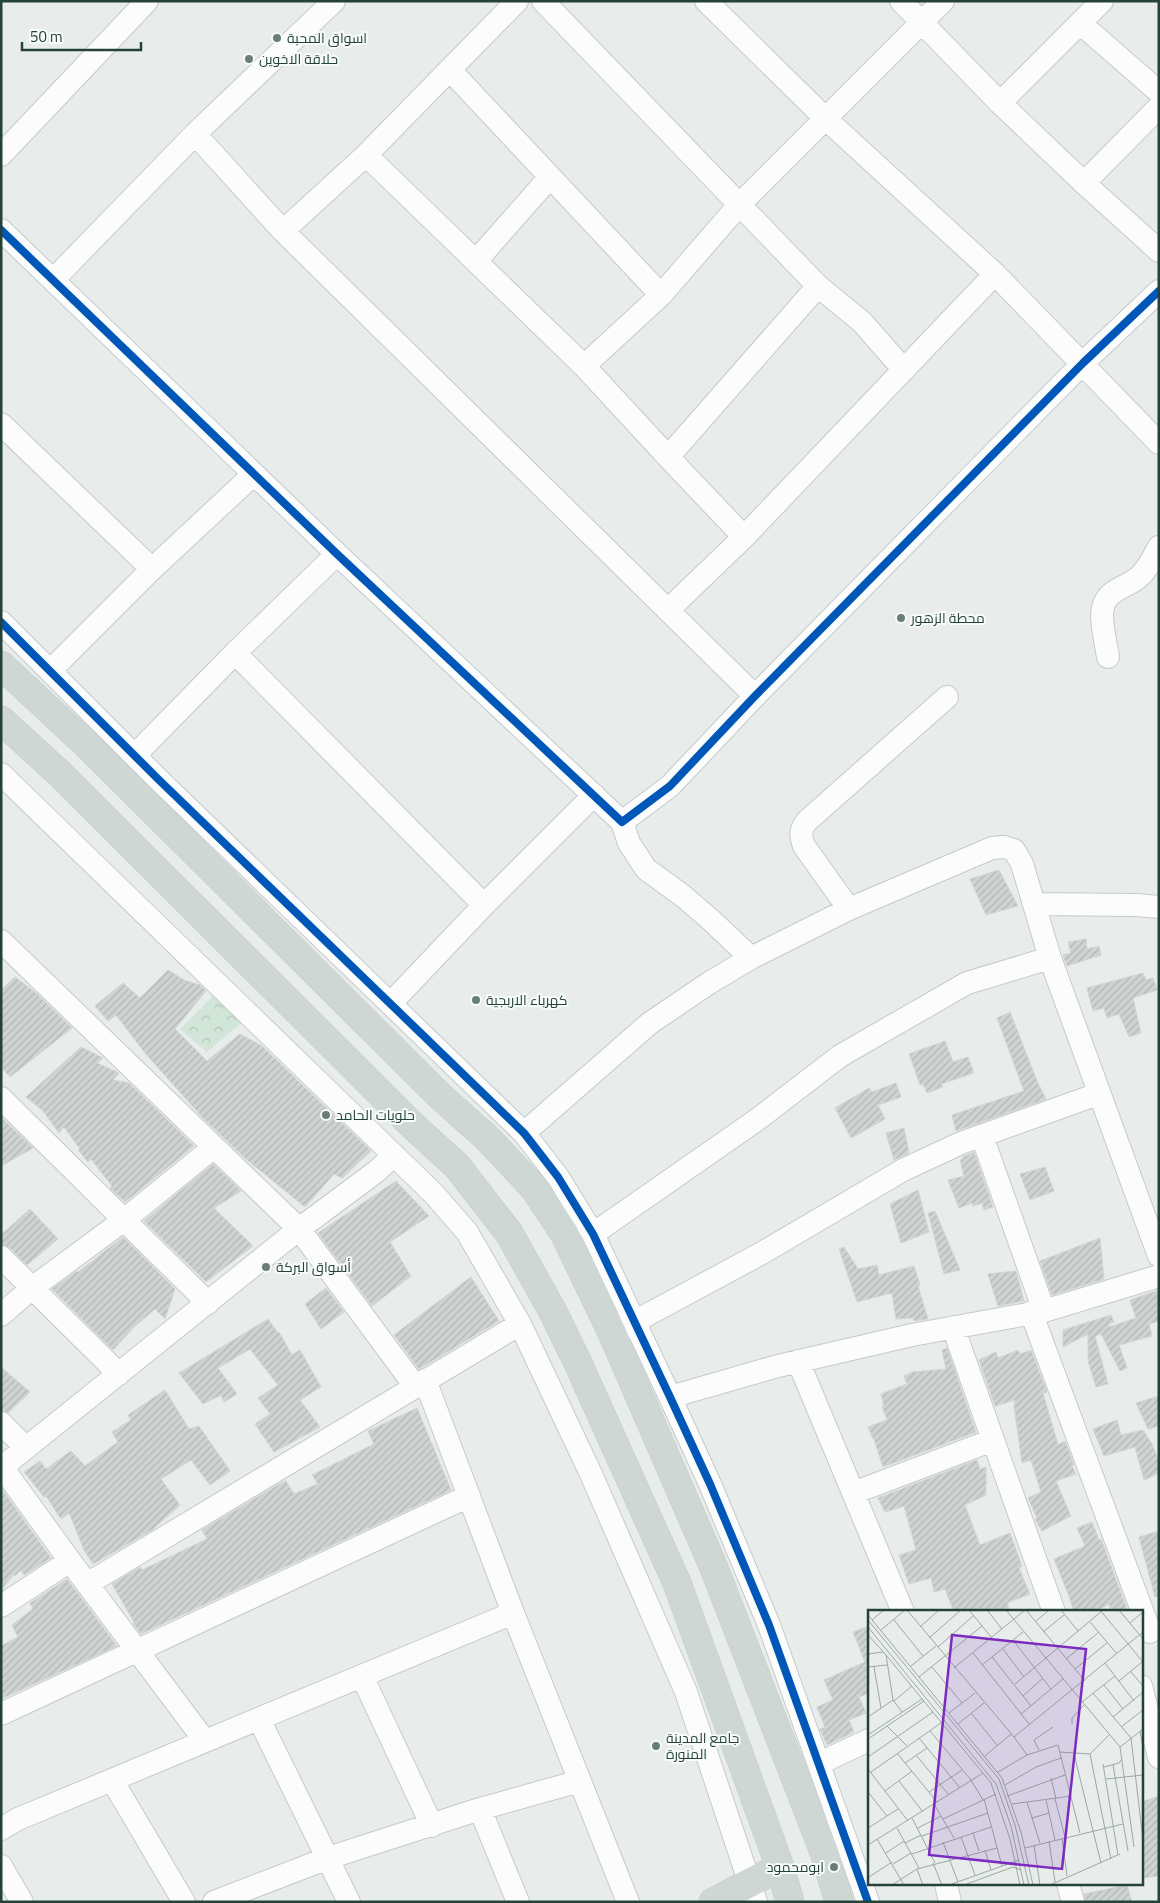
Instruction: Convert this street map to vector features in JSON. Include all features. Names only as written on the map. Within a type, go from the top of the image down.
[{"type":"main road","points":[[1,665],[88,745],[441,1097],[488,1139],[534,1188],[623,1328],[824,1852],[839,1902]]},
{"type":"main road","points":[[1,720],[60,774],[406,1119],[457,1166],[509,1233],[552,1310],[577,1361],[677,1584],[780,1867],[790,1902]]},
{"type":"main road","points":[[713,1902],[752,1892],[780,1867]]},
{"type":"street","points":[[1,155],[148,1]]},
{"type":"street","points":[[53,280],[195,134],[334,1]]},
{"type":"street","points":[[283,231],[366,155],[517,1]]},
{"type":"street","points":[[544,1],[818,286],[862,322],[904,370]]},
{"type":"street","points":[[706,1],[826,119],[995,274],[1159,443]]},
{"type":"street","points":[[901,1],[1000,103],[1159,251]]},
{"type":"street","points":[[584,366],[661,295],[739,205],[943,1]]},
{"type":"street","points":[[1000,103],[1102,1]]},
{"type":"street","points":[[1080,23],[1159,92]]},
{"type":"street","points":[[450,70],[661,295]]},
{"type":"street","points":[[1084,183],[1159,107]]},
{"type":"street","points":[[195,134],[283,231],[755,696]]},
{"type":"street","points":[[366,155],[584,366],[744,537]]},
{"type":"street","points":[[476,261],[550,177]]},
{"type":"street","points":[[1,230],[337,554],[622,822],[629,842],[646,869],[683,896],[751,958]]},
{"type":"street","points":[[668,610],[744,537],[995,274]]},
{"type":"street","points":[[668,457],[818,286]]},
{"type":"street","points":[[622,822],[670,786],[755,696],[1083,363],[1159,291]]},
{"type":"street","points":[[1,424],[152,569]]},
{"type":"street","points":[[51,670],[152,569],[254,474]]},
{"type":"street","points":[[1108,657],[1102,615],[1104,602],[1113,592],[1139,577],[1150,565],[1159,546]]},
{"type":"street","points":[[135,755],[235,653],[337,554]]},
{"type":"street","points":[[1,622],[524,1133],[558,1177],[593,1234],[623,1328],[670,1397],[770,1624],[868,1902]]},
{"type":"street","points":[[235,653],[484,904]]},
{"type":"street","points":[[849,909],[804,846],[801,838],[801,829],[807,821],[947,697]]},
{"type":"street","points":[[1,774],[434,1194],[467,1232],[520,1324],[591,1474],[686,1692],[752,1892]]},
{"type":"street","points":[[391,1003],[484,904],[594,795]]},
{"type":"street","points":[[524,1133],[650,1023],[709,983],[751,958],[849,909],[992,848],[1004,847],[1014,850],[1022,864],[1050,958],[1098,1094],[1159,1256]]},
{"type":"street","points":[[1035,904],[1158,909]]},
{"type":"street","points":[[282,938],[302,917]]},
{"type":"street","points":[[1,940],[299,1229],[420,1383],[469,1496],[513,1613],[628,1902]]},
{"type":"street","points":[[593,1234],[750,1124],[840,1056],[967,984],[1050,958]]},
{"type":"street","points":[[623,1328],[762,1253],[903,1170],[961,1143],[1098,1094]]},
{"type":"street","points":[[1,1098],[208,1303]]},
{"type":"street","points":[[982,1136],[1037,1311],[1150,1632]]},
{"type":"street","points":[[1,1315],[32,1288],[124,1220],[214,1147]]},
{"type":"street","points":[[205,1741],[2,1467],[394,1155]]},
{"type":"street","points":[[1,1257],[118,1374]]},
{"type":"street","points":[[670,1397],[798,1361],[953,1327],[1037,1311],[1159,1276]]},
{"type":"street","points":[[87,1584],[520,1324]]},
{"type":"street","points":[[953,1327],[1053,1610]]},
{"type":"street","points":[[798,1361],[902,1610]]},
{"type":"street","points":[[1,1423],[26,1448]]},
{"type":"street","points":[[853,1493],[993,1440]]},
{"type":"street","points":[[1,1714],[469,1496]]},
{"type":"street","points":[[1,1606],[70,1561]]},
{"type":"street","points":[[1,1829],[18,1819],[513,1613]]},
{"type":"street","points":[[362,1676],[432,1826]]},
{"type":"street","points":[[1142,1690],[1159,1757]]},
{"type":"street","points":[[258,1719],[349,1902]]},
{"type":"street","points":[[820,1763],[868,1740]]},
{"type":"street","points":[[112,1780],[184,1902]]},
{"type":"street","points":[[214,1902],[328,1858],[480,1809],[580,1781]]},
{"type":"street","points":[[480,1809],[518,1902]]},
{"type":"street","points":[[1,1866],[22,1902]]},
{"type":"street","points":[[946,1886],[950,1902]]},
{"type":"street","points":[[1069,1886],[1073,1902]]},
{"type":"green space","points":[[216,993],[246,1019],[207,1052],[180,1029]]},
{"type":"building","points":[[999,870],[1018,906],[986,915],[970,879]]},
{"type":"building","points":[[1086,939],[1087,949],[1099,946],[1101,955],[1067,966],[1063,955],[1071,953],[1068,942]]},
{"type":"building","points":[[168,970],[184,980],[200,985],[206,991],[175,1029],[207,1061],[240,1034],[262,1046],[371,1151],[342,1178],[334,1174],[305,1207],[246,1159],[203,1118],[145,1053],[116,1015],[108,1021],[95,1006],[123,983],[140,998]]},
{"type":"building","points":[[1143,973],[1146,980],[1153,978],[1157,990],[1133,998],[1141,1033],[1129,1037],[1119,1014],[1107,1018],[1104,1008],[1093,1011],[1087,988]]},
{"type":"building","points":[[15,977],[35,992],[72,1028],[10,1077],[1,1067],[1,990]]},
{"type":"building","points":[[1010,1012],[1046,1099],[956,1131],[952,1115],[1024,1091],[997,1018]]},
{"type":"building","points":[[945,1041],[953,1062],[968,1057],[974,1073],[941,1084],[943,1087],[927,1093],[923,1084],[920,1085],[909,1054]]},
{"type":"building","points":[[81,1047],[103,1058],[97,1063],[119,1073],[113,1080],[129,1083],[194,1146],[125,1202],[110,1188],[112,1186],[91,1159],[88,1162],[78,1150],[80,1149],[64,1127],[59,1133],[43,1111],[26,1097]]},
{"type":"building","points":[[896,1083],[901,1097],[878,1105],[885,1119],[851,1138],[835,1108],[869,1088],[872,1092]]},
{"type":"building","points":[[1,1117],[33,1148],[1,1166]]},
{"type":"building","points":[[904,1128],[909,1153],[894,1160],[886,1133]]},
{"type":"building","points":[[974,1152],[993,1207],[984,1210],[982,1203],[973,1206],[972,1203],[959,1208],[948,1180],[964,1176],[960,1160]]},
{"type":"building","points":[[213,1164],[241,1191],[214,1208],[253,1246],[206,1282],[144,1221]]},
{"type":"building","points":[[1045,1167],[1054,1191],[1030,1200],[1020,1174]]},
{"type":"building","points":[[396,1181],[429,1216],[390,1242],[411,1276],[372,1306],[318,1233]]},
{"type":"building","points":[[918,1190],[929,1232],[901,1243],[890,1204]]},
{"type":"building","points":[[30,1209],[58,1239],[27,1265],[10,1248],[1,1244],[1,1235]]},
{"type":"building","points":[[935,1211],[960,1270],[944,1274],[928,1213]]},
{"type":"building","points":[[123,1237],[175,1289],[165,1319],[155,1309],[133,1328],[113,1350],[52,1289],[78,1272]]},
{"type":"building","points":[[1100,1238],[1104,1279],[1052,1295],[1040,1261]]},
{"type":"building","points":[[844,1247],[858,1269],[877,1265],[879,1275],[914,1266],[928,1319],[914,1321],[913,1318],[896,1319],[892,1293],[857,1302],[839,1249]]},
{"type":"building","points":[[1016,1271],[1024,1301],[998,1306],[988,1274]]},
{"type":"building","points":[[471,1277],[499,1321],[419,1369],[394,1335]]},
{"type":"building","points":[[326,1288],[344,1312],[321,1329],[305,1304]]},
{"type":"building","points":[[1159,1290],[1159,1321],[1149,1324],[1152,1336],[1119,1345],[1127,1368],[1120,1371],[1101,1334],[1095,1336],[1108,1384],[1096,1387],[1088,1361],[1088,1334],[1063,1347],[1063,1330],[1111,1315],[1114,1322],[1109,1324],[1109,1327],[1136,1318],[1130,1300]]},
{"type":"building","points":[[268,1319],[279,1332],[292,1355],[300,1350],[321,1387],[300,1400],[320,1427],[274,1452],[255,1424],[270,1414],[258,1398],[278,1385],[250,1349],[218,1368],[237,1394],[224,1402],[221,1395],[203,1404],[179,1373]]},
{"type":"building","points":[[947,1348],[976,1432],[883,1467],[868,1427],[887,1420],[882,1406],[884,1406],[881,1394],[907,1384],[904,1376],[912,1372],[946,1369],[942,1350]]},
{"type":"building","points":[[1018,1350],[1020,1354],[1031,1350],[1047,1392],[1043,1393],[1058,1445],[1065,1441],[1076,1474],[1056,1481],[1071,1516],[1042,1531],[1035,1519],[1037,1518],[1028,1498],[1041,1492],[1031,1460],[1022,1463],[1014,1406],[1015,1400],[995,1406],[979,1360],[996,1352],[998,1358]]},
{"type":"building","points":[[1,1367],[30,1392],[8,1413],[1,1410]]},
{"type":"building","points":[[165,1390],[189,1429],[199,1426],[230,1471],[210,1485],[191,1460],[161,1479],[180,1505],[152,1530],[93,1564],[84,1550],[69,1513],[61,1519],[46,1496],[44,1497],[24,1472],[40,1461],[46,1469],[71,1451],[85,1466],[118,1442],[112,1432],[131,1420],[128,1415]]},
{"type":"building","points":[[1159,1396],[1159,1426],[1148,1429],[1136,1403]]},
{"type":"building","points":[[417,1408],[451,1490],[141,1634],[112,1584],[140,1567],[142,1570],[207,1539],[202,1530],[279,1484],[286,1481],[294,1494],[318,1484],[312,1475],[374,1444],[368,1431]]},
{"type":"building","points":[[1117,1420],[1121,1435],[1143,1430],[1152,1444],[1159,1461],[1159,1473],[1144,1480],[1135,1447],[1104,1456],[1093,1429]]},
{"type":"building","points":[[977,1460],[980,1469],[986,1467],[986,1495],[965,1505],[980,1545],[1010,1533],[1022,1566],[1019,1568],[1030,1594],[1007,1603],[1009,1610],[953,1610],[945,1589],[934,1592],[931,1578],[909,1584],[899,1555],[916,1550],[904,1506],[885,1512],[878,1498]]},
{"type":"building","points":[[1,1488],[51,1558],[24,1575],[21,1570],[15,1576],[14,1574],[1,1590]]},
{"type":"building","points":[[1092,1522],[1099,1540],[1101,1539],[1127,1610],[1110,1610],[1109,1604],[1098,1610],[1073,1610],[1054,1559],[1085,1546],[1077,1528]]},
{"type":"building","points":[[1159,1531],[1159,1596],[1155,1597],[1139,1537]]},
{"type":"building","points":[[67,1579],[117,1646],[1,1699],[1,1646],[18,1637],[12,1625],[33,1609],[30,1603]]},
{"type":"building","points":[[868,1626],[868,1693],[859,1697],[866,1713],[849,1720],[854,1732],[827,1745],[820,1729],[825,1727],[817,1707],[833,1700],[824,1680],[865,1662],[853,1632]]},
{"type":"building","points":[[1159,1796],[1159,1876],[1142,1878],[1142,1802]]},
{"type":"building","points":[[1127,1886],[1132,1902],[1086,1902],[1084,1894]]},
{"type":"cycle path","points":[[1,230],[337,554],[622,822],[670,786],[755,696],[1083,363],[1159,291]]},
{"type":"cycle path","points":[[1,622],[157,778],[524,1133],[558,1177],[593,1234],[710,1484],[769,1625],[868,1902]]},
{"type":"place","name":"اسواق المحبة","points":[[277,38]]},
{"type":"place","name":"حلاقة الاخوين","points":[[249,59]]},
{"type":"place","name":"محطة الزهور","points":[[901,618]]},
{"type":"place","name":"كهرباء الاربجية","points":[[476,1000]]},
{"type":"place","name":"حلويات الحامد","points":[[326,1115]]},
{"type":"place","name":"أسواق البركة","points":[[266,1267]]},
{"type":"place","name":"جامع المدينة المنورة","points":[[656,1746]]},
{"type":"place","name":"ابومحمود","points":[[834,1867]]}]
